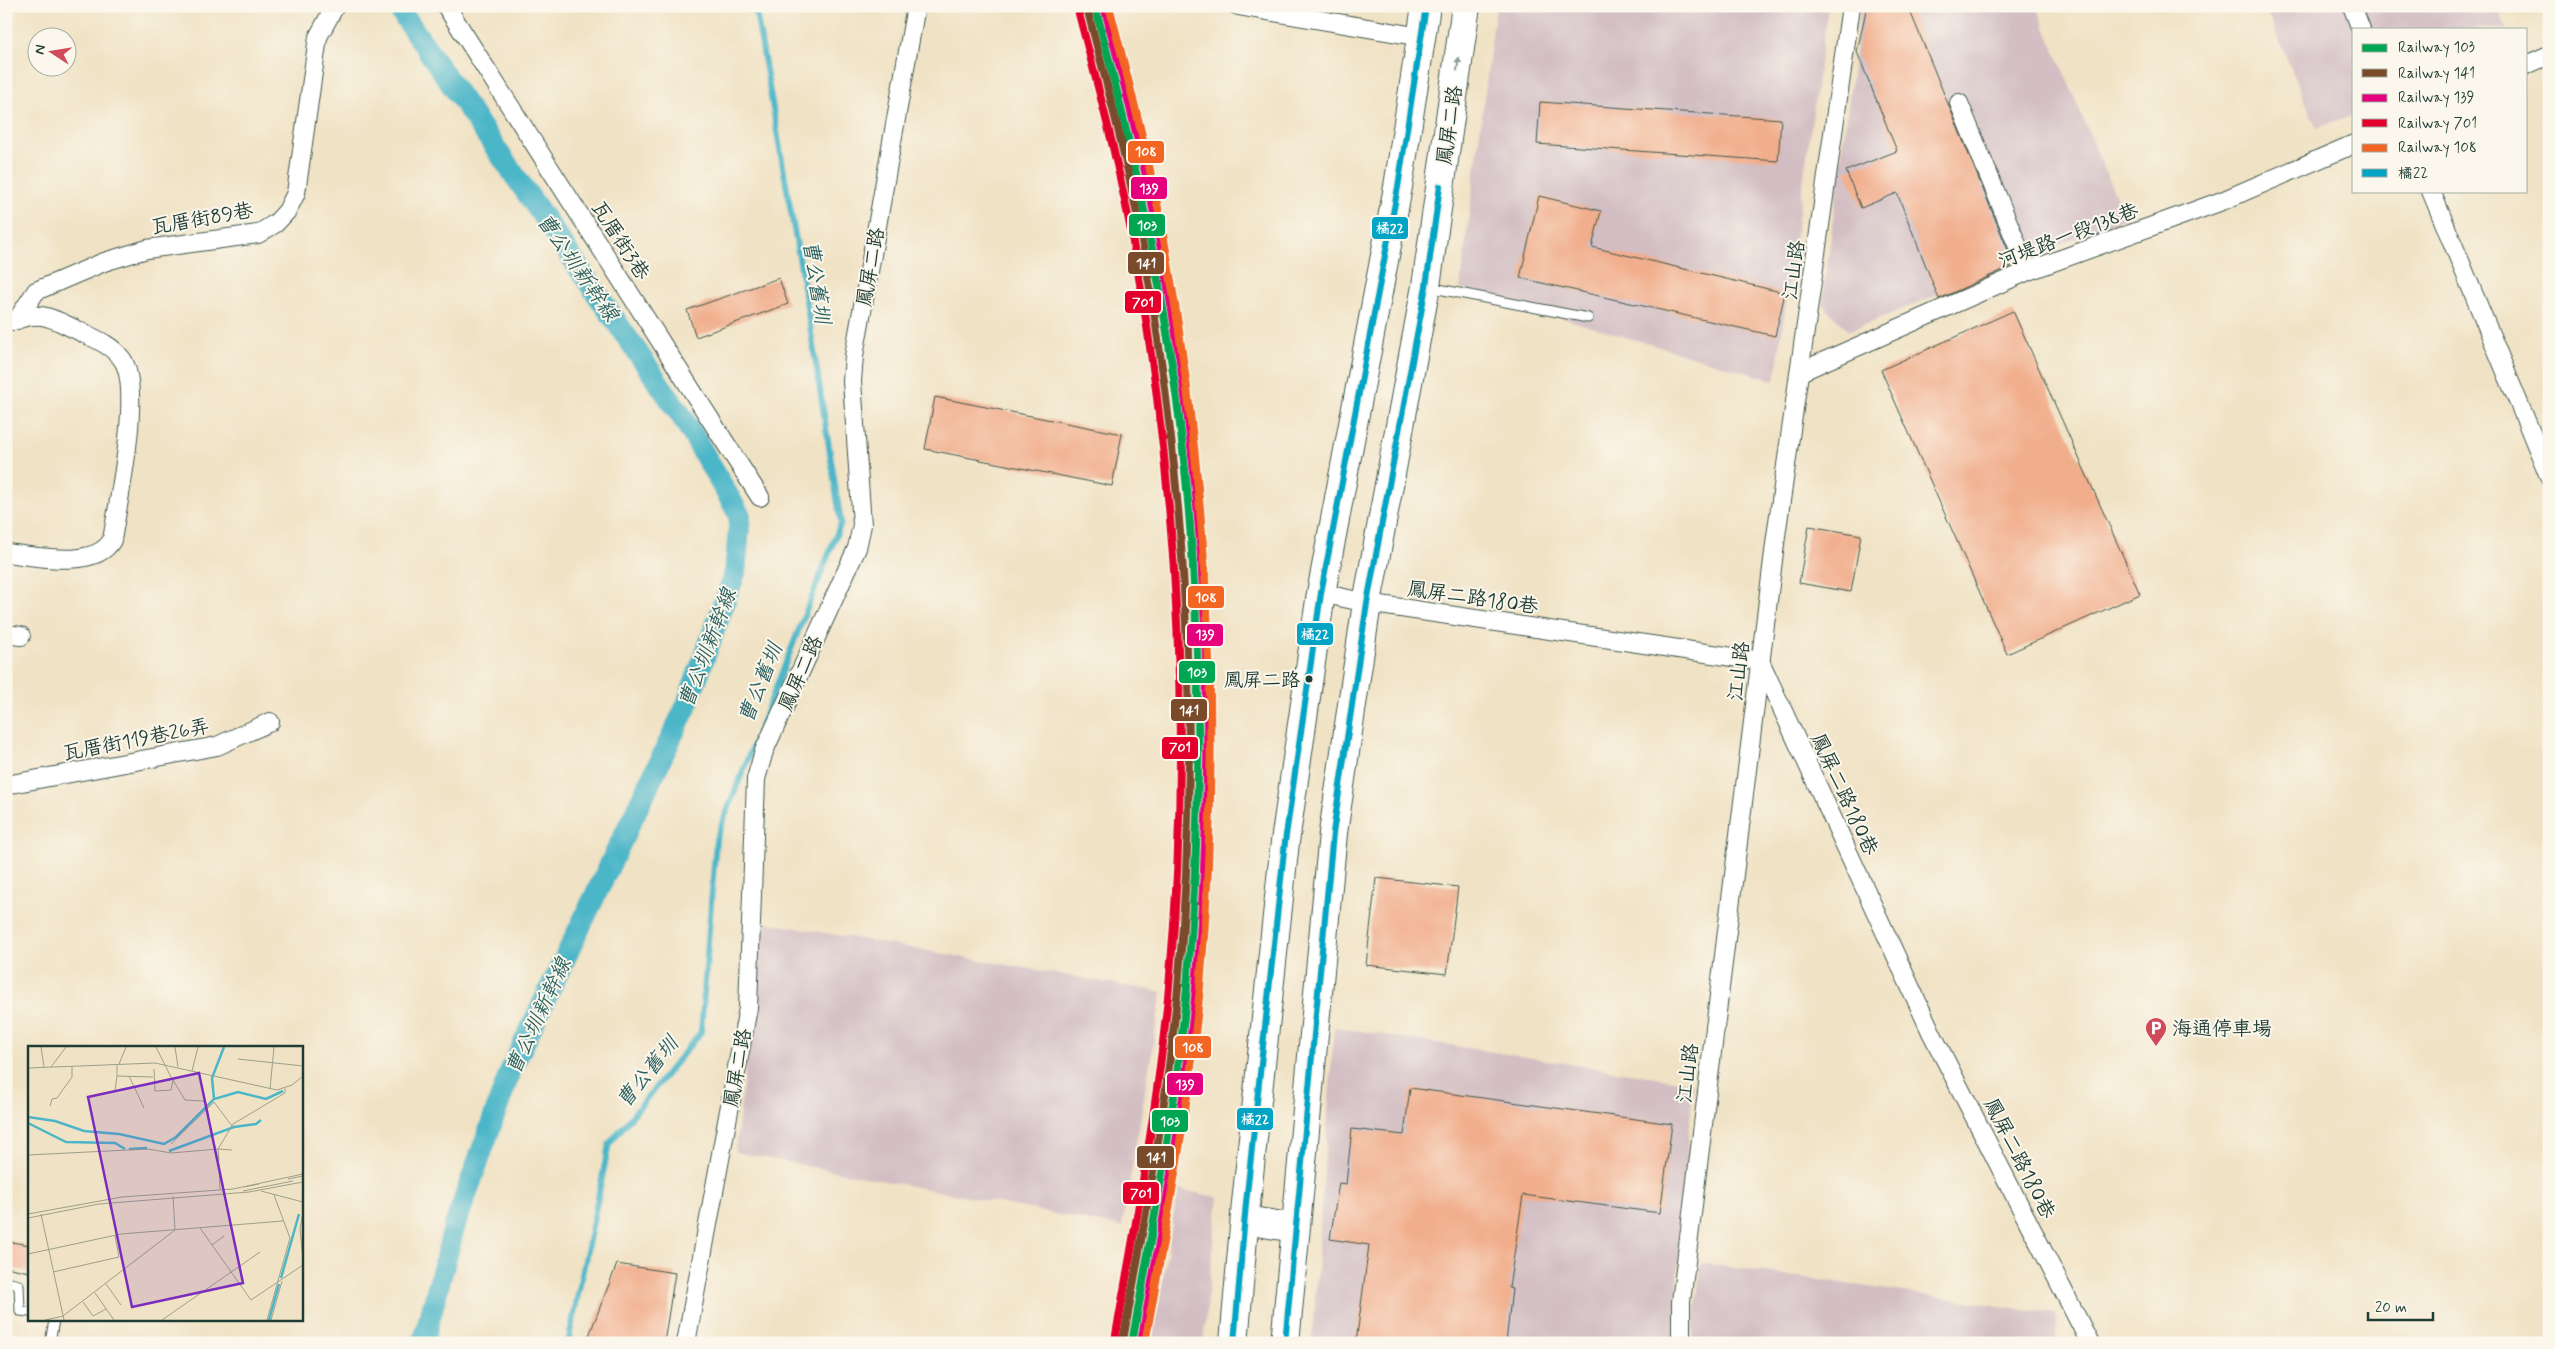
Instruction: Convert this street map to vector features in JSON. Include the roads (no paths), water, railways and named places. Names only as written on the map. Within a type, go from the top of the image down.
[{"type":"main road","name":"鳳屏二路","points":[[1234,1343],[1245,1220],[1285,842],[1321,593],[1398,187],[1426,6]]},
{"type":"main road","name":"鳳屏二路","points":[[1285,1343],[1333,833],[1367,603],[1426,286],[1466,6]]},
{"type":"main road","points":[[1245,1220],[1295,1228]]},
{"type":"street","name":"瓦厝街89巷","points":[[12,322],[36,291],[104,262],[147,249],[258,234],[276,223],[288,212],[296,193],[318,37],[335,6]]},
{"type":"street","name":"瓦厝街3巷","points":[[446,6],[760,497]]},
{"type":"street","name":"鳳屏二路","points":[[686,1343],[748,1008],[756,779],[764,751],[856,548],[862,525],[852,381],[854,356],[916,6]]},
{"type":"street","points":[[1238,6],[1421,37]]},
{"type":"street","name":"江山路","points":[[1680,1343],[1682,1292],[1760,661],[1851,6]]},
{"type":"street","points":[[2352,6],[2362,28]]},
{"type":"street","points":[[2528,64],[2549,55]]},
{"type":"street","points":[[1959,103],[2028,271]]},
{"type":"street","name":"河堤路一段138巷","points":[[1800,372],[2028,271],[2222,201],[2352,145]]},
{"type":"street","points":[[2431,192],[2549,476]]},
{"type":"street","name":"瓦厝街89巷","points":[[6,553],[54,558],[93,557],[106,549],[112,540],[130,433],[128,376],[122,360],[106,344],[48,316],[30,315],[12,322]]},
{"type":"street","name":"鳳屏二路180巷","points":[[1321,593],[1367,603],[1760,661],[1932,1034],[2090,1343]]},
{"type":"street","name":"瓦厝街119巷26弄","points":[[6,785],[218,746],[270,722]]},
{"type":"lane","points":[[1426,286],[1588,318]]},
{"type":"lane","points":[[6,1282],[19,1285],[20,1311],[28,1312]]},
{"type":"lane","points":[[50,1343],[54,1322]]},
{"type":"waterway","name":"曹公圳新幹線","points":[[397,6],[683,418],[740,516],[735,573],[686,707],[510,1072],[454,1228],[423,1343]]},
{"type":"waterway","name":"曹公舊圳","points":[[568,1343],[609,1144],[701,1032],[716,839],[841,523],[801,269],[755,6]]},
{"type":"rail line","name":"103","points":[[1095,6],[1138,184],[1168,336],[1190,521],[1196,614],[1198,801],[1187,987],[1177,1077],[1132,1343]]},
{"type":"rail line","name":"139","points":[[1104,6],[1148,184],[1176,336],[1189,428],[1198,521],[1204,614],[1207,708],[1203,894],[1196,987],[1186,1077],[1141,1343]]},
{"type":"rail line","name":"108","points":[[1109,6],[1154,189],[1181,342],[1193,434],[1201,526],[1210,710],[1207,895],[1200,987],[1190,1077],[1145,1343]]},
{"type":"rail line","name":"141","points":[[1087,8],[1132,191],[1159,343],[1180,526],[1189,710],[1185,895],[1178,987],[1168,1076],[1147,1209],[1123,1341]]},
{"type":"rail line","name":"701","points":[[1078,10],[1123,192],[1150,345],[1171,527],[1177,618],[1180,710],[1176,894],[1169,986],[1153,1119],[1115,1340]]},
{"type":"place","name":"鳳屏二路","points":[[1309,679]]},
{"type":"place","name":"海通停車場","points":[[2156,1047]]}]
